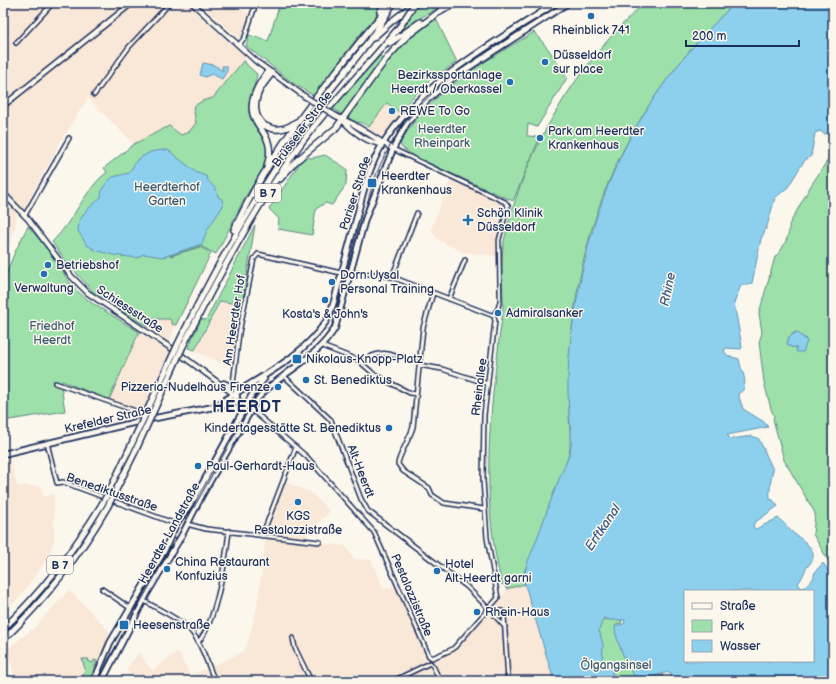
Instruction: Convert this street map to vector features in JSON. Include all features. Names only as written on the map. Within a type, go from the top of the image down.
[{"type":"highway","points":[[373,23],[385,3]]},
{"type":"highway","points":[[220,260],[244,209],[300,119],[334,72],[373,23],[392,3]]},
{"type":"highway","name":"Brüsseler Straße","points":[[180,345],[220,260],[249,210],[292,143],[386,15],[392,3]]},
{"type":"highway","name":"Brüsseler Straße","points":[[356,56],[388,24],[416,3]]},
{"type":"highway","name":"Brüsseler Straße","points":[[180,345],[266,196],[317,123],[402,25],[416,3]]},
{"type":"highway","name":"Brüsseler Straße","points":[[375,56],[406,30],[443,9],[458,3]]},
{"type":"highway","points":[[266,196],[296,162],[315,147],[342,120],[396,47],[419,26],[443,9]]},
{"type":"highway","points":[[270,72],[257,97],[256,108],[259,119],[269,128],[275,130],[290,127],[300,119]]},
{"type":"highway","points":[[262,178],[270,157],[270,147],[268,139],[254,119],[251,106],[256,88],[270,72]]},
{"type":"highway","name":"B 7","points":[[3,629],[36,595],[64,561],[102,504],[180,345]]},
{"type":"highway","name":"B 7","points":[[3,640],[41,602],[68,568],[108,506],[134,454],[180,345]]},
{"type":"main road","name":"Pariser Straße","points":[[341,273],[366,182],[383,144],[410,108],[440,80],[556,3]]},
{"type":"main road","name":"Pariser Straße","points":[[351,273],[365,219],[393,149],[407,123],[435,92],[463,70],[568,3]]},
{"type":"main road","points":[[235,393],[243,390],[267,375],[300,351],[326,323],[341,273]]},
{"type":"main road","points":[[266,389],[322,344],[335,328],[351,273]]},
{"type":"main road","points":[[235,393],[245,406],[252,410],[255,403],[274,379],[272,376],[267,375]]},
{"type":"main road","points":[[245,406],[257,386],[267,375]]},
{"type":"main road","points":[[235,393],[239,396],[243,390]]},
{"type":"main road","name":"Krefelder Straße","points":[[3,454],[145,420],[232,403],[235,393]]},
{"type":"main road","name":"Krefelder Straße","points":[[218,405],[235,393]]},
{"type":"main road","points":[[245,406],[255,403]]},
{"type":"main road","name":"Heerdter Landstraße","points":[[94,681],[105,655],[130,608],[164,551],[176,524],[195,497],[245,406]]},
{"type":"main road","name":"Heerdter Landstraße","points":[[102,681],[143,600],[183,534],[187,524],[252,410]]},
{"type":"main road","points":[[182,515],[182,521],[187,524]]},
{"type":"main road","points":[[176,524],[182,527],[183,534]]},
{"type":"main road","points":[[137,596],[143,600]]},
{"type":"main road","points":[[105,655],[110,659],[108,668]]},
{"type":"street","points":[[16,43],[53,3]]},
{"type":"street","points":[[3,106],[132,3]]},
{"type":"street","points":[[94,96],[129,47],[170,3]]},
{"type":"street","points":[[192,3],[270,72],[342,120],[350,129],[366,138],[393,149]]},
{"type":"street","points":[[239,45],[245,37],[256,3]]},
{"type":"street","points":[[25,215],[69,138]]},
{"type":"street","name":"Rheinallee","points":[[393,149],[506,202],[508,206],[499,240],[500,300],[498,308],[493,315],[496,321],[483,426],[484,509],[498,598],[488,609]]},
{"type":"street","name":"Schiessstraße","points":[[3,193],[25,215],[71,276],[88,293],[177,352],[235,393]]},
{"type":"street","points":[[392,277],[417,213]]},
{"type":"street","name":"Am Heerdter Hof","points":[[235,393],[244,306],[254,259],[258,254],[341,273]]},
{"type":"street","points":[[346,257],[345,269],[351,273]]},
{"type":"street","points":[[449,299],[465,260]]},
{"type":"street","points":[[341,273],[375,274],[392,277],[493,315]]},
{"type":"street","points":[[433,293],[424,328],[411,435],[398,461],[399,467],[429,488],[432,495],[444,503],[484,509]]},
{"type":"street","points":[[322,344],[362,363],[375,375],[410,393],[416,394]]},
{"type":"street","points":[[362,363],[367,358],[386,353],[395,356]]},
{"type":"street","points":[[419,365],[434,367],[488,384]]},
{"type":"street","name":"Alt-Heerdt","points":[[284,376],[331,420],[361,500],[368,511],[466,586],[488,609]]},
{"type":"street","points":[[54,383],[141,413],[145,420]]},
{"type":"street","name":"Pestalozzistraße","points":[[252,410],[313,463],[377,537],[429,656],[432,658]]},
{"type":"street","name":"Benediktusstraße","points":[[47,444],[57,483],[63,482],[69,484],[176,524]]},
{"type":"street","points":[[262,536],[296,447]]},
{"type":"street","points":[[361,517],[368,511]]},
{"type":"street","points":[[187,524],[206,529],[320,542]]},
{"type":"street","points":[[198,642],[207,631],[224,570],[229,532]]},
{"type":"street","points":[[102,589],[130,608]]},
{"type":"street","points":[[143,600],[186,626],[198,642],[215,681]]},
{"type":"street","points":[[393,681],[430,663],[432,658],[453,649],[488,609]]},
{"type":"street","points":[[505,626],[495,616],[497,611],[504,613],[505,626],[508,681]]},
{"type":"street","points":[[293,638],[295,648],[311,681]]},
{"type":"street","points":[[430,663],[440,681]]},
{"type":"shaded area","points":[[3,3],[185,3],[246,57],[213,98],[202,101],[196,123],[189,132],[181,135],[168,126],[134,144],[88,98],[63,137],[25,207],[16,214],[16,224],[4,259]]},
{"type":"shaded area","points":[[199,3],[232,3],[231,6],[250,13],[241,40]]},
{"type":"shaded area","points":[[387,103],[399,112],[399,116],[383,137],[369,130],[369,127]]},
{"type":"shaded area","name":"Schön Klinik Düsseldorf","points":[[450,180],[504,204],[497,242],[497,256],[463,252],[437,239],[431,229]]},
{"type":"shaded area","points":[[221,302],[245,307],[236,364],[221,363],[196,351]]},
{"type":"shaded area","points":[[151,319],[170,319],[172,324],[176,325],[169,343],[148,327]]},
{"type":"shaded area","points":[[139,332],[170,352],[142,412],[109,400]]},
{"type":"shaded area","points":[[9,455],[17,486],[41,486],[44,497],[54,494],[54,541],[48,557],[31,581],[20,596],[3,613],[3,457]]},
{"type":"shaded area","name":"KGS Pestalozzistraße","points":[[284,482],[310,492],[330,511],[303,539],[268,534],[266,529]]},
{"type":"shaded area","points":[[266,537],[346,546],[353,559],[371,560],[384,590],[398,584],[431,661],[454,650],[503,595],[506,589],[525,584],[554,681],[138,681],[126,670],[139,652],[152,671],[178,651],[190,676],[243,652],[247,645],[257,608]]},
{"type":"shaded area","points":[[69,590],[113,635],[89,681],[16,681],[7,649],[34,628]]},
{"type":"green space","points":[[280,3],[378,3],[379,12],[357,38],[314,96],[293,83],[246,46],[249,35],[268,41]]},
{"type":"green space","points":[[421,3],[450,3],[430,12],[399,32],[418,5]]},
{"type":"green space","points":[[644,3],[735,3],[700,39],[669,76],[643,115],[621,155],[602,198],[588,242],[578,289],[571,339],[568,375],[569,454],[524,572],[525,584],[506,589],[505,583],[502,585],[496,556],[489,497],[490,439],[494,380],[503,307],[502,265],[504,241],[513,207],[525,174],[539,142],[556,112],[575,82],[596,54]]},
{"type":"green space","points":[[435,17],[457,62],[427,82],[399,112],[387,103],[369,127],[362,123],[355,122],[332,108],[380,56],[388,60],[401,44]]},
{"type":"green space","name":"Heerdter Rheinpark","points":[[534,32],[549,50],[567,78],[537,127],[528,124],[527,136],[540,137],[513,201],[423,161],[402,148],[400,143],[412,125],[426,108],[442,93],[496,55]]},
{"type":"green space","name":"Heerdterhof Garten","points":[[244,60],[247,65],[257,74],[249,101],[249,112],[250,118],[266,144],[267,156],[264,168],[244,199],[216,254],[200,246],[170,256],[200,247],[211,253],[176,325],[172,324],[170,319],[151,319],[148,327],[98,297],[67,263],[52,242],[66,225],[92,187],[107,172],[104,168],[134,144],[169,126],[181,135],[189,132],[196,123],[193,107],[202,101],[213,98]]},
{"type":"green space","points":[[833,152],[833,569],[813,534],[815,513],[784,460],[773,419],[774,416],[764,382],[759,342],[762,333],[759,313],[775,257],[785,242],[789,233],[789,225],[810,187]],"holes":[[[795,332],[806,339],[798,350],[796,347],[791,347],[788,343],[789,337]]]},
{"type":"green space","points":[[325,155],[347,169],[346,185],[332,205],[325,203],[316,209],[312,235],[278,229],[279,219],[269,209],[304,157],[312,158]]},
{"type":"green space","points":[[255,225],[242,305],[220,301],[195,350],[188,348],[201,319],[206,320]]},
{"type":"green space","name":"Friedhof Heerdt","points":[[28,226],[49,251],[70,283],[78,292],[92,303],[139,332],[109,400],[62,381],[61,386],[65,411],[3,421],[3,282],[14,254]]},
{"type":"green space","name":"Ölgangsinsel","points":[[597,619],[621,620],[622,623],[617,624],[616,627],[645,677],[650,678],[663,675],[661,681],[604,681]]},
{"type":"green space","points":[[82,659],[89,659],[88,661],[93,663],[94,660],[97,661],[89,681],[82,681],[85,669]]},
{"type":"water","points":[[735,3],[833,3],[833,133],[824,134],[820,131],[815,133],[811,156],[804,161],[788,187],[775,198],[767,226],[761,239],[752,283],[749,285],[741,285],[734,303],[742,347],[741,349],[726,348],[724,351],[728,356],[739,359],[745,381],[744,389],[738,394],[743,409],[764,422],[768,427],[727,435],[731,439],[752,436],[759,439],[773,470],[770,485],[770,499],[773,500],[778,506],[754,523],[753,527],[756,529],[778,518],[810,547],[813,556],[798,583],[800,587],[803,588],[813,579],[815,572],[823,563],[833,577],[833,681],[661,681],[671,677],[672,674],[669,672],[638,680],[630,670],[619,646],[615,631],[615,626],[624,624],[625,620],[609,620],[604,617],[599,630],[603,645],[602,663],[611,669],[615,681],[554,681],[523,578],[556,487],[567,462],[571,447],[568,384],[571,338],[579,287],[590,240],[604,196],[622,155],[643,115],[669,77],[699,40]]},
{"type":"water","points":[[203,63],[214,65],[223,71],[222,66],[227,66],[227,71],[222,79],[212,74],[205,77],[200,75]]},
{"type":"water","points":[[168,150],[197,173],[206,176],[215,188],[218,197],[222,199],[223,206],[207,230],[202,244],[163,257],[143,254],[138,258],[113,255],[95,250],[87,245],[78,231],[79,221],[86,211],[101,197],[102,189],[108,181],[113,177],[129,173],[137,160],[150,152]]},
{"type":"water","points":[[797,332],[807,341],[803,352],[797,352],[796,347],[791,347],[787,344],[789,337]]},
{"type":"tram line","points":[[99,681],[108,660],[255,399],[273,380],[315,348],[331,327],[337,312],[371,190],[384,156],[402,127],[424,102],[448,80],[475,59],[563,3]]},
{"type":"place","name":"Rheinblick 741","points":[[591,16]]},
{"type":"place","name":"Düsseldorf sur place","points":[[545,62]]},
{"type":"place","name":"Bezirkssportanlage Heerdt / Oberkassel","points":[[510,82]]},
{"type":"place","name":"REWE To Go","points":[[392,111]]},
{"type":"place","name":"Park am Heerdter Krankenhaus","points":[[540,138]]},
{"type":"place","name":"Heerdter Krankenhaus","points":[[372,183]]},
{"type":"place","name":"Schön Klinik Düsseldorf","points":[[468,220]]},
{"type":"place","name":"Betriebshof","points":[[48,265]]},
{"type":"place","name":"Verwaltung","points":[[44,274]]},
{"type":"place","name":"Dorn Uysal Personal Training","points":[[332,282]]},
{"type":"place","name":"Kosta's & John's","points":[[325,300]]},
{"type":"place","name":"Admiralsanker","points":[[498,313]]},
{"type":"place","name":"Nikolaus-Knopp-Platz","points":[[297,359]]},
{"type":"place","name":"St. Benediktus","points":[[306,380]]},
{"type":"place","name":"Pizzeria-Nudelhaus Firenze","points":[[278,387]]},
{"type":"place","name":"Kindertagesstätte St. Benediktus","points":[[389,428]]},
{"type":"place","name":"Paul-Gerhardt-Haus","points":[[198,466]]},
{"type":"place","name":"KGS Pestalozzistraße","points":[[298,502]]},
{"type":"place","name":"China Restaurant Konfuzius","points":[[167,569]]},
{"type":"place","name":"Hotel Alt-Heerdt garni","points":[[437,571]]},
{"type":"place","name":"Rhein-Haus","points":[[477,612]]},
{"type":"place","name":"Heesenstraße","points":[[124,625]]},
{"type":"district","name":"HEERDT","points":[[247,406]]},
{"type":"water label","name":"Rhine","points":[[667,289]]},
{"type":"water label","name":"Erftkanal","points":[[602,527]]}]
